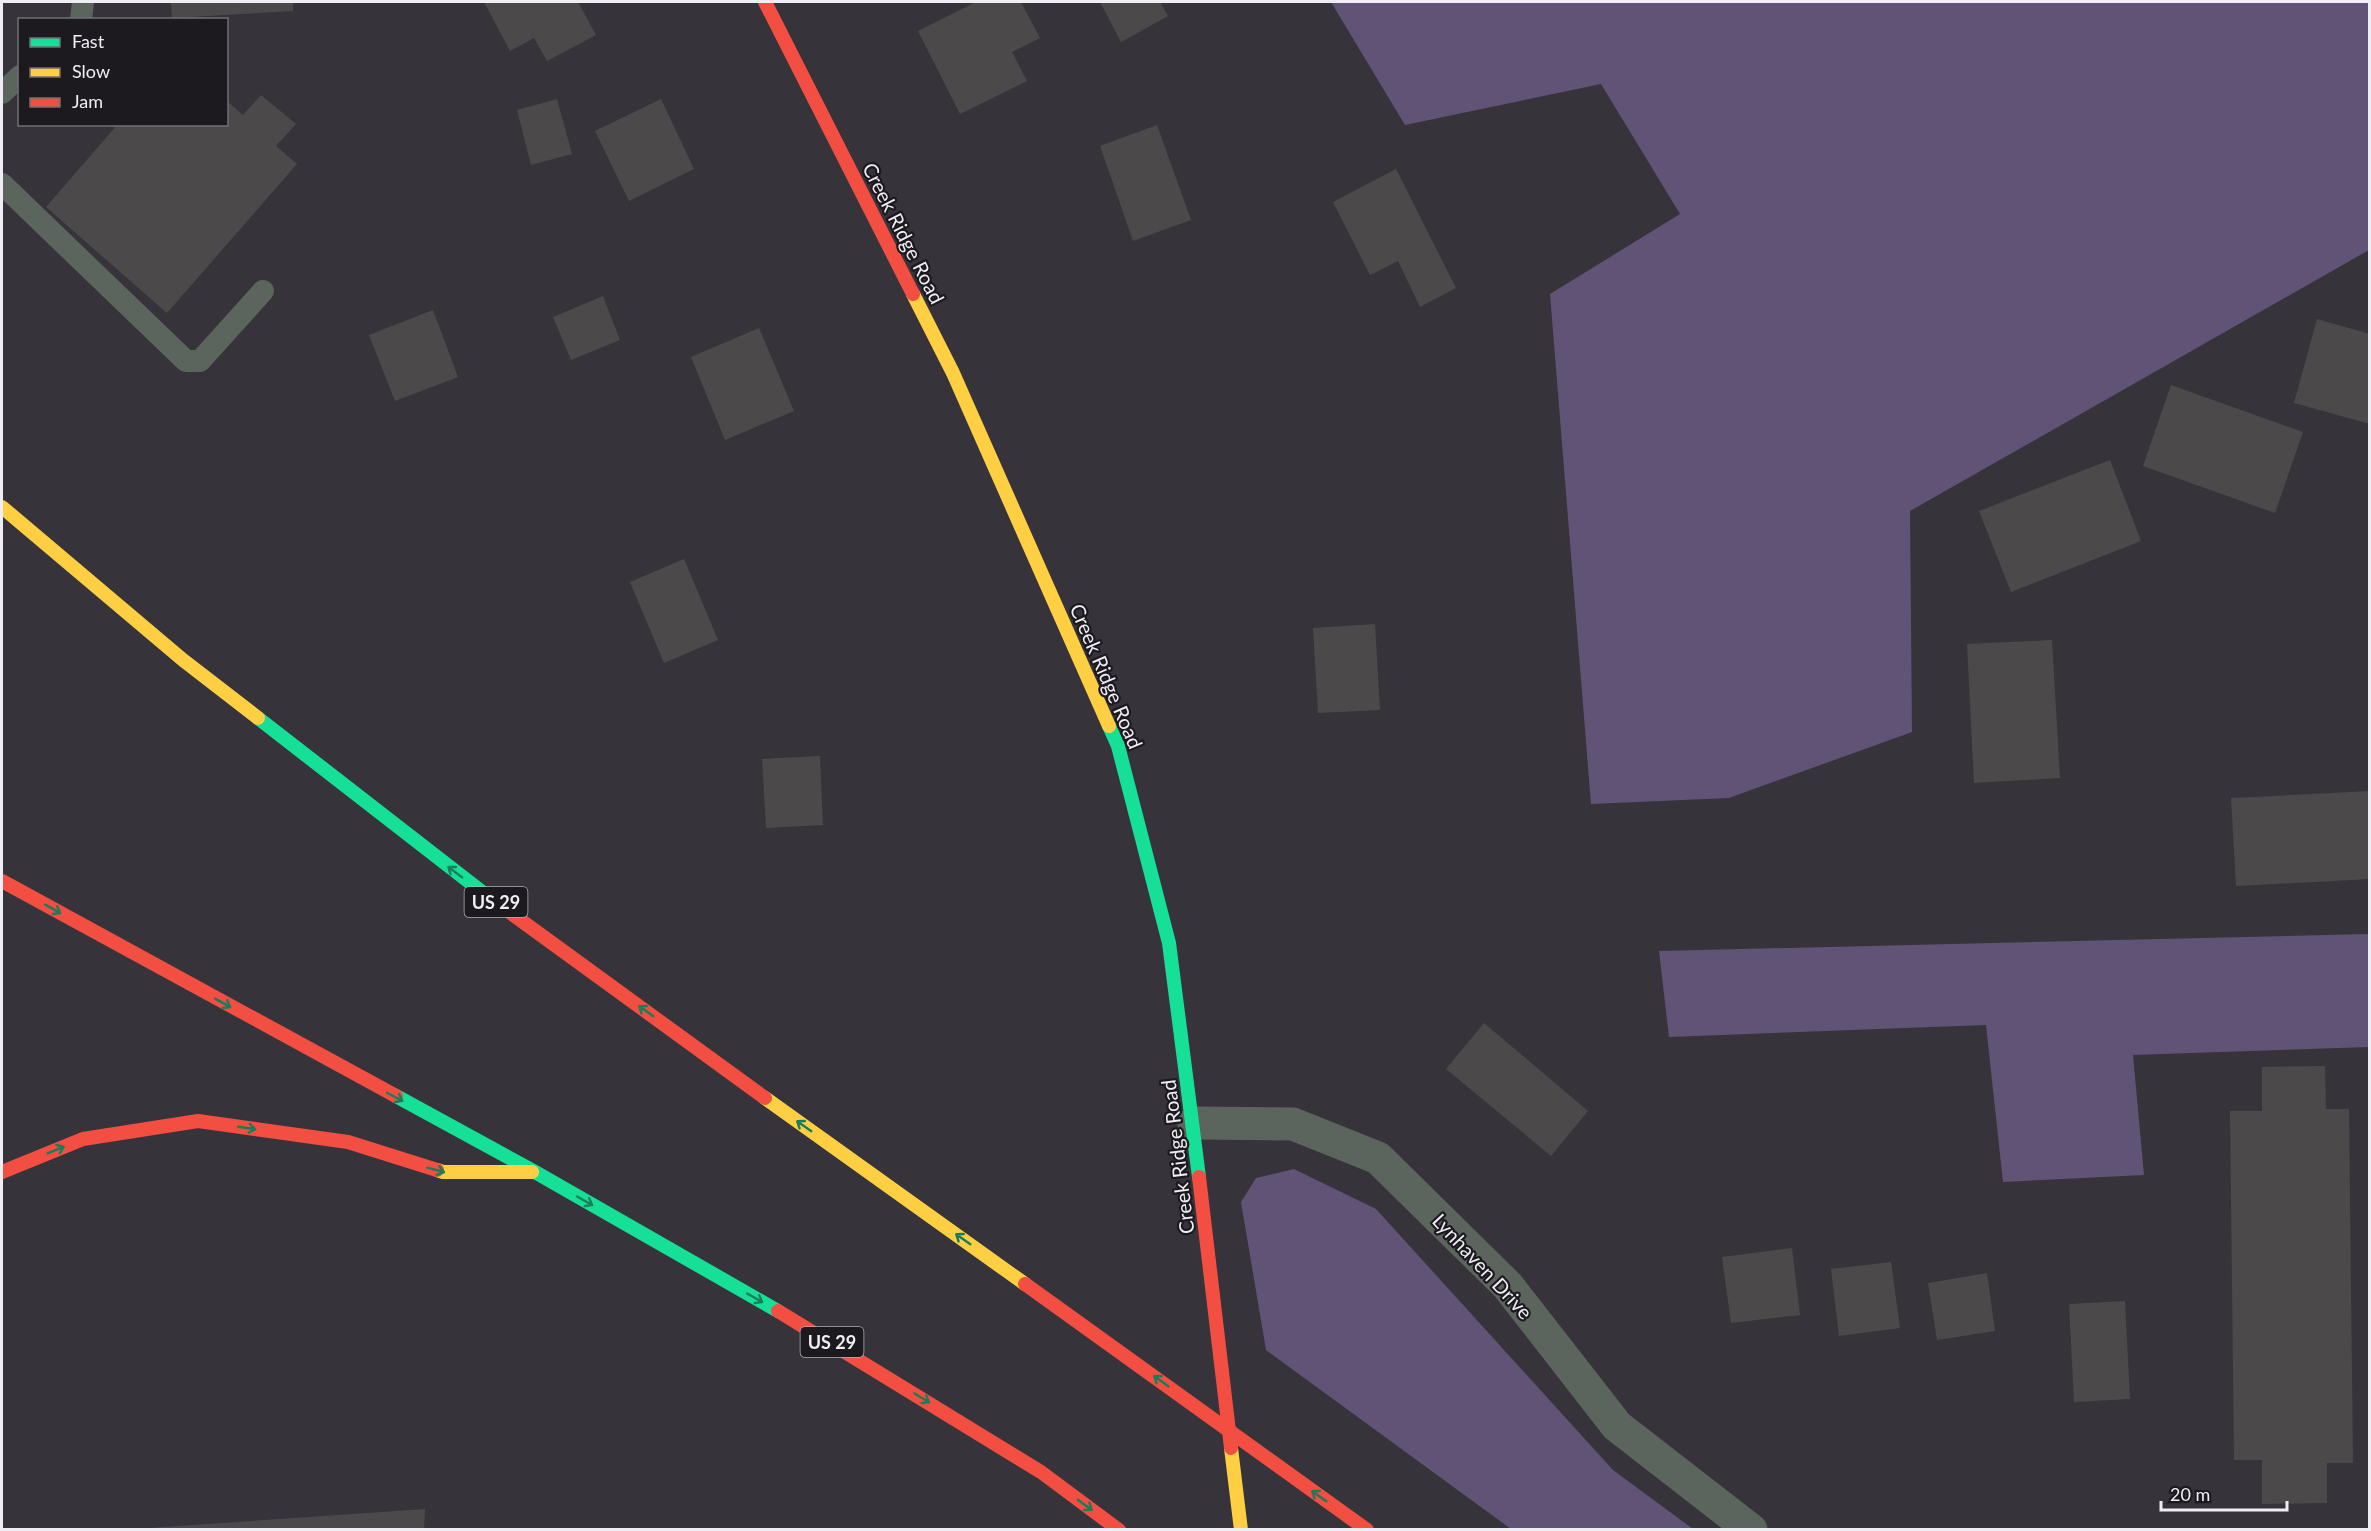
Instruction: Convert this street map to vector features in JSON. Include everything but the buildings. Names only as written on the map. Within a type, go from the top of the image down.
[{"type":"main road","name":"Creek Ridge Road","points":[[765,2],[953,373],[1118,746],[1169,943],[1194,1123],[1241,1530]]},
{"type":"main road","name":"US 29","points":[[2,507],[183,660],[456,873],[762,1096],[1053,1302],[1367,1530]]},
{"type":"main road","name":"US 29","points":[[2,881],[535,1172],[814,1331],[1041,1472],[1119,1530]]},
{"type":"main road","points":[[2,1172],[83,1139],[198,1121],[348,1142],[443,1172],[535,1172]]},
{"type":"street","name":"Lynhaven Drive","points":[[1194,1123],[1293,1124],[1378,1158],[1508,1287],[1617,1426],[1751,1530]]},
{"type":"lane","points":[[81,18],[83,2]]},
{"type":"lane","points":[[2,93],[18,78]]},
{"type":"lane","points":[[2,184],[186,361],[200,361],[263,291]]},
{"type":"shaded area","points":[[1331,2],[2369,2],[2369,250],[1910,511],[1912,732],[1729,798],[1591,804],[1550,294],[1680,214],[1601,84],[1405,125]]},
{"type":"shaded area","points":[[2369,934],[2369,1047],[2133,1055],[2144,1175],[2003,1182],[1986,1025],[1669,1037],[1659,951]]},
{"type":"shaded area","points":[[1294,1169],[1376,1209],[1613,1470],[1693,1529],[1511,1529],[1266,1350],[1241,1202],[1256,1178]]},
{"type":"traffic: fast","points":[[258,718],[486,895]]},
{"type":"traffic: fast","points":[[1109,726],[1118,746],[1169,943],[1199,1177]]},
{"type":"traffic: fast","points":[[396,1096],[535,1172],[778,1311]]},
{"type":"traffic: slow","points":[[913,294],[953,373],[1109,726]]},
{"type":"traffic: slow","points":[[2,507],[183,660],[258,718]]},
{"type":"traffic: slow","points":[[765,1098],[1025,1284]]},
{"type":"traffic: slow","points":[[437,1170],[443,1172],[532,1172]]},
{"type":"traffic: slow","points":[[1231,1448],[1241,1530]]},
{"type":"traffic: jam","points":[[765,2],[913,294]]},
{"type":"traffic: jam","points":[[2,881],[396,1096]]},
{"type":"traffic: jam","points":[[486,895],[765,1098]]},
{"type":"traffic: jam","points":[[2,1172],[83,1139],[198,1121],[348,1142],[437,1170]]},
{"type":"traffic: jam","points":[[1199,1177],[1231,1448]]},
{"type":"traffic: jam","points":[[1025,1284],[1367,1530]]},
{"type":"traffic: jam","points":[[778,1311],[1041,1472],[1119,1530]]}]
